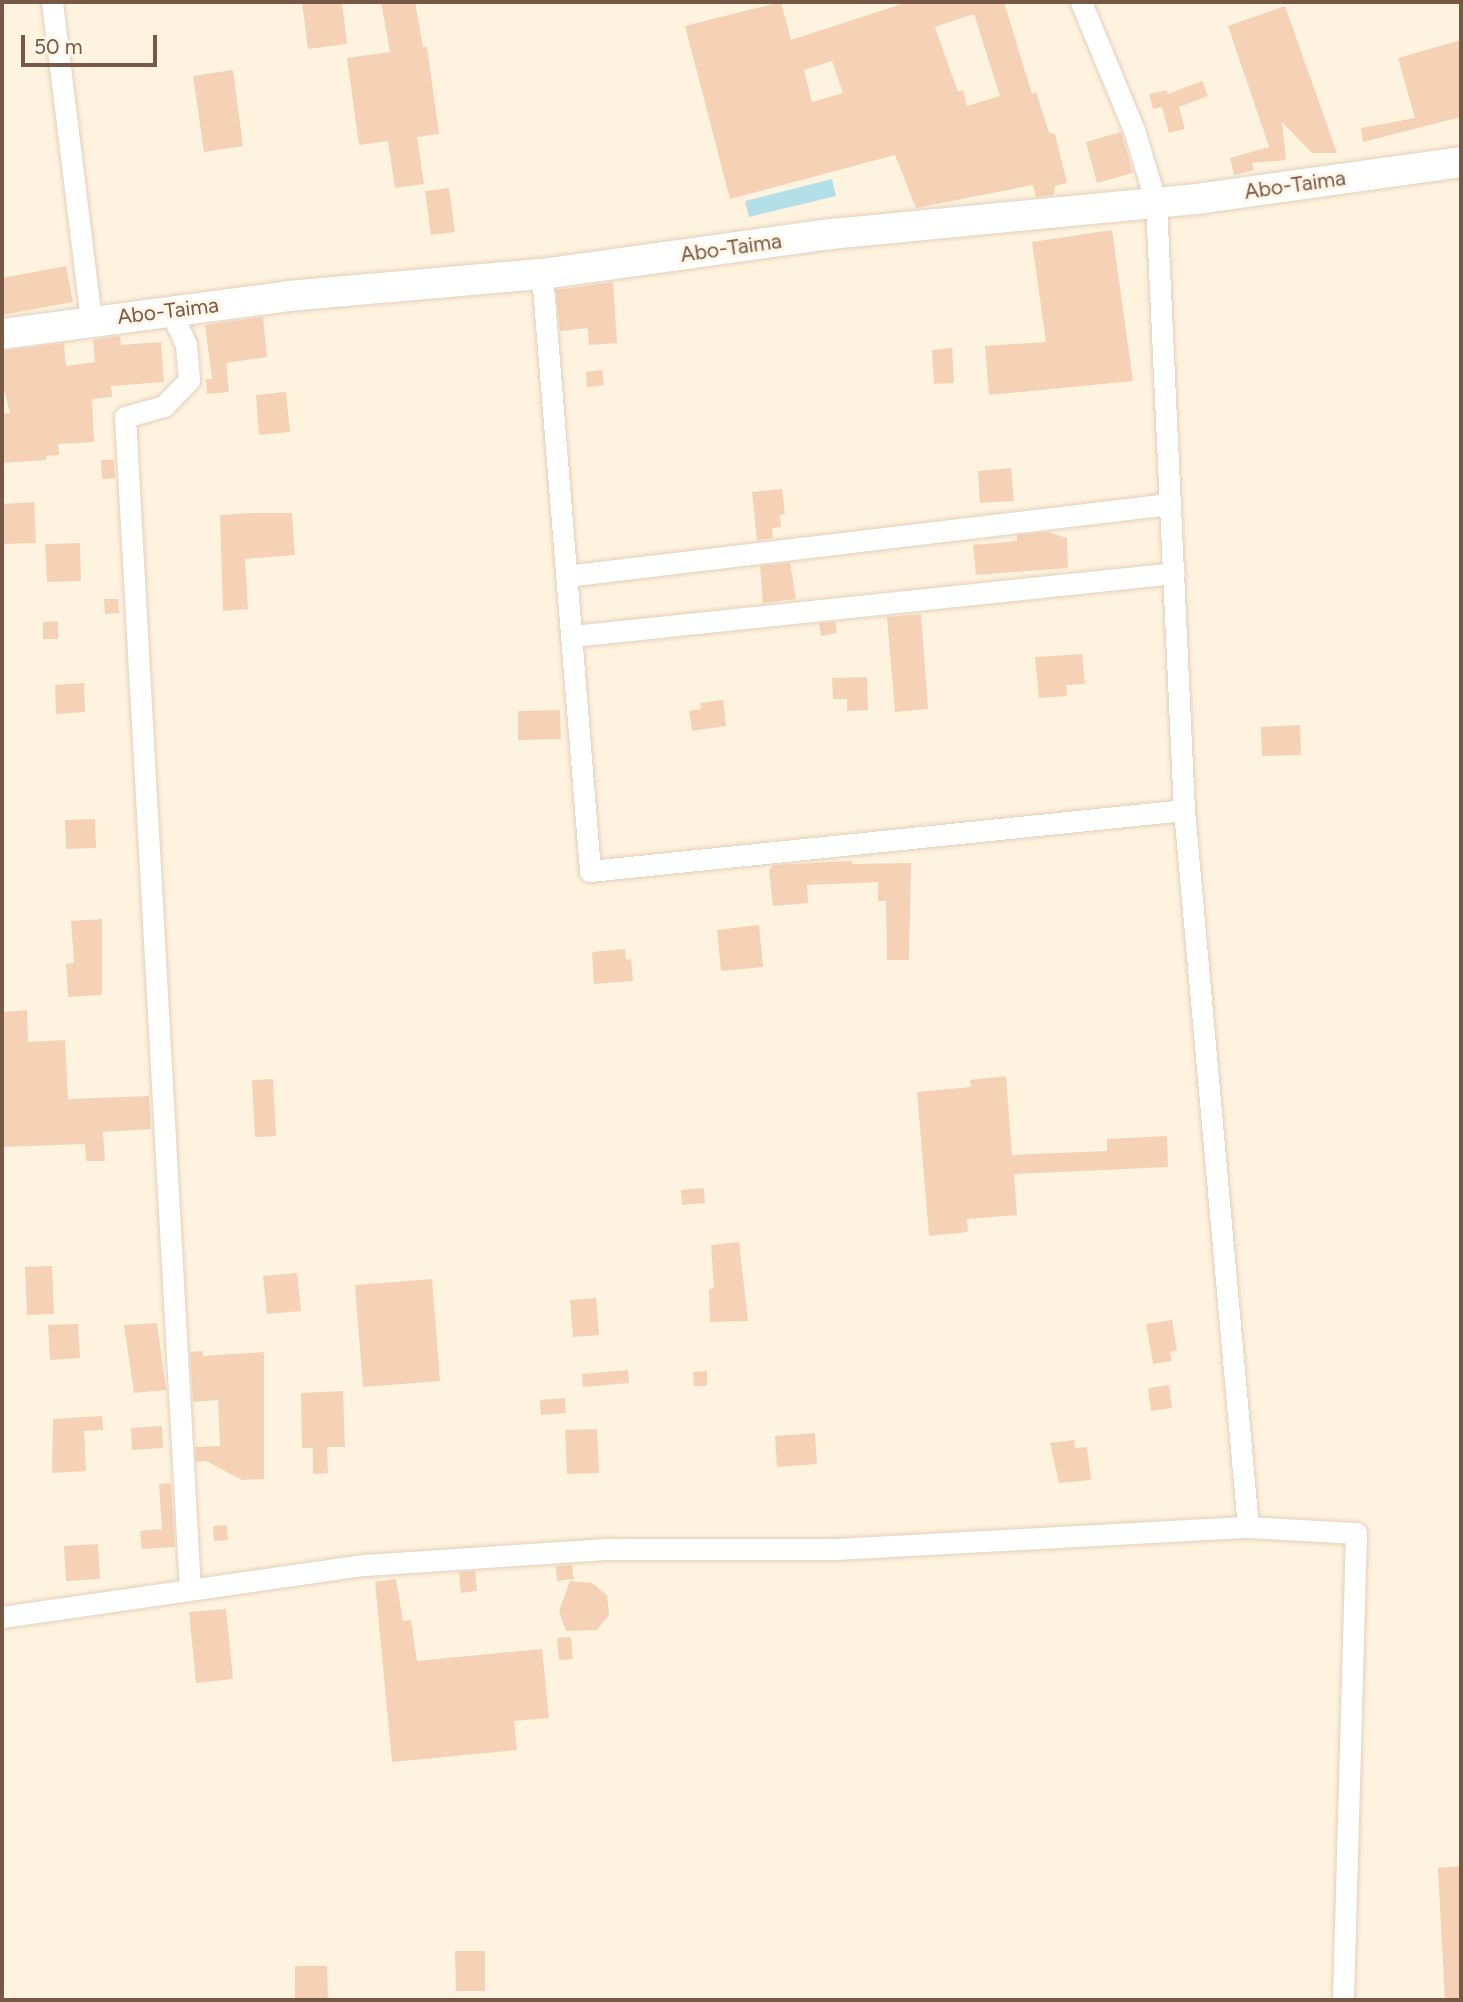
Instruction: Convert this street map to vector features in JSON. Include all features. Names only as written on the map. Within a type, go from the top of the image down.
[{"type":"street","points":[[52,2],[91,320]]},
{"type":"street","points":[[1081,2],[1134,130],[1156,202],[1184,810],[1248,1527]]},
{"type":"street","name":"Abo-Taima","points":[[2,334],[170,310],[542,275],[832,234],[1156,202],[1461,162]]},
{"type":"street","points":[[542,275],[590,871],[1184,810]]},
{"type":"street","points":[[170,310],[186,345],[189,380],[164,406],[125,417],[190,1589]]},
{"type":"street","points":[[566,576],[1169,504]]},
{"type":"street","points":[[573,636],[1174,573]]},
{"type":"street","points":[[2,1617],[365,1565],[609,1549],[837,1549],[1248,1527],[1356,1533],[1343,2000]]},
{"type":"water","points":[[832,179],[836,196],[749,217],[745,201]]},
{"type":"building","points":[[302,2],[342,2],[347,44],[308,49]]},
{"type":"building","points":[[381,2],[415,2],[423,47],[427,47],[439,134],[417,137],[424,184],[395,188],[388,141],[359,145],[347,58],[390,52]]},
{"type":"building","points":[[781,2],[791,40],[908,2],[1004,2],[1032,94],[1036,92],[1049,133],[1055,134],[1067,183],[1055,186],[1054,195],[1036,197],[1033,185],[916,208],[895,155],[730,199],[685,26]],"holes":[[[974,14],[1000,96],[967,106],[963,90],[958,92],[935,27]],[[832,61],[843,93],[812,102],[804,70]]]},
{"type":"building","points":[[1285,6],[1337,153],[1312,153],[1282,122],[1286,160],[1252,163],[1254,170],[1234,175],[1230,158],[1269,147],[1228,26]]},
{"type":"building","points":[[1461,40],[1461,117],[1363,142],[1361,128],[1415,118],[1398,58]]},
{"type":"building","points":[[233,70],[243,146],[204,152],[193,76]]},
{"type":"building","points":[[1202,81],[1208,96],[1179,107],[1185,129],[1169,133],[1162,107],[1153,109],[1149,94],[1167,90],[1168,94]]},
{"type":"building","points":[[1121,132],[1133,173],[1097,183],[1086,142]]},
{"type":"building","points":[[449,188],[455,232],[431,235],[425,191]]},
{"type":"building","points":[[1112,230],[1133,381],[989,395],[985,346],[1046,342],[1032,242]]},
{"type":"building","points":[[66,266],[73,302],[2,315],[2,278]]},
{"type":"building","points":[[613,282],[617,343],[589,345],[588,328],[560,331],[556,290]]},
{"type":"building","points":[[263,317],[267,357],[226,363],[229,392],[207,394],[206,379],[212,379],[205,325]]},
{"type":"building","points":[[120,336],[121,345],[161,342],[164,382],[111,386],[112,397],[92,399],[94,442],[58,444],[59,455],[46,456],[46,460],[2,463],[2,414],[10,413],[2,382],[2,351],[64,343],[66,366],[95,362],[93,340]]},
{"type":"building","points":[[952,348],[954,383],[934,384],[932,350]]},
{"type":"building","points":[[602,370],[604,385],[587,387],[586,372]]},
{"type":"building","points":[[286,392],[290,432],[259,435],[256,395]]},
{"type":"building","points":[[101,460],[114,460],[115,478],[102,479]]},
{"type":"building","points":[[1011,468],[1014,501],[980,503],[978,471]]},
{"type":"building","points":[[782,489],[785,514],[780,515],[781,527],[772,528],[773,538],[757,540],[752,492]]},
{"type":"building","points":[[34,502],[36,543],[3,544],[2,504]]},
{"type":"building","points":[[292,513],[295,555],[245,559],[248,609],[223,611],[220,515]]},
{"type":"building","points":[[1048,532],[1067,538],[1068,568],[976,575],[973,545],[1017,541],[1017,535]]},
{"type":"building","points":[[80,543],[81,581],[47,582],[45,544]]},
{"type":"building","points":[[790,563],[796,599],[763,603],[760,566]]},
{"type":"building","points":[[104,599],[118,599],[119,613],[105,614]]},
{"type":"building","points":[[921,614],[928,709],[895,712],[887,617]]},
{"type":"building","points":[[58,621],[58,639],[43,639],[43,622]]},
{"type":"building","points":[[835,622],[837,633],[821,636],[819,623]]},
{"type":"building","points":[[1082,654],[1085,684],[1066,685],[1067,696],[1039,698],[1035,657]]},
{"type":"building","points":[[867,677],[868,710],[847,711],[847,699],[833,699],[832,678]]},
{"type":"building","points":[[84,683],[85,712],[56,714],[55,685]]},
{"type":"building","points":[[723,700],[726,726],[692,731],[689,711],[701,709],[700,703]]},
{"type":"building","points":[[560,710],[561,739],[518,740],[518,711]]},
{"type":"building","points":[[1300,725],[1301,755],[1262,756],[1261,727]]},
{"type":"building","points":[[95,819],[96,848],[66,849],[65,820]]},
{"type":"building","points":[[852,861],[852,864],[911,863],[909,960],[887,960],[886,901],[878,901],[878,882],[807,885],[808,903],[773,906],[769,871],[773,865]]},
{"type":"building","points":[[102,919],[102,995],[68,997],[66,964],[74,963],[71,921]]},
{"type":"building","points":[[759,925],[763,967],[721,971],[717,930]]},
{"type":"building","points":[[625,949],[626,960],[631,959],[633,981],[594,984],[592,952]]},
{"type":"building","points":[[27,1010],[28,1042],[65,1040],[68,1099],[149,1096],[151,1129],[103,1132],[105,1161],[86,1161],[85,1144],[2,1147],[2,1012]]},
{"type":"building","points":[[1006,1076],[1012,1155],[1107,1151],[1107,1139],[1167,1136],[1168,1167],[1014,1174],[1017,1215],[967,1219],[968,1232],[929,1236],[917,1092],[971,1087],[970,1080]]},
{"type":"building","points":[[273,1079],[276,1136],[255,1137],[252,1080]]},
{"type":"building","points":[[704,1188],[705,1203],[682,1205],[681,1190]]},
{"type":"building","points":[[739,1242],[748,1321],[710,1322],[709,1289],[714,1288],[711,1245]]},
{"type":"building","points":[[52,1266],[54,1314],[27,1315],[25,1267]]},
{"type":"building","points":[[297,1273],[301,1311],[267,1314],[263,1276]]},
{"type":"building","points":[[432,1279],[440,1381],[363,1387],[355,1285]]},
{"type":"building","points":[[596,1298],[599,1335],[573,1337],[570,1300]]},
{"type":"building","points":[[1172,1320],[1177,1351],[1170,1352],[1172,1361],[1153,1364],[1146,1324]]},
{"type":"building","points":[[157,1323],[166,1390],[134,1393],[124,1325]]},
{"type":"building","points":[[78,1324],[80,1358],[50,1360],[48,1325]]},
{"type":"building","points":[[203,1351],[203,1356],[264,1352],[264,1479],[242,1480],[206,1461],[196,1462],[195,1447],[220,1446],[218,1400],[193,1402],[190,1352]]},
{"type":"building","points":[[628,1370],[629,1383],[583,1387],[582,1374]]},
{"type":"building","points":[[707,1371],[707,1386],[694,1386],[693,1372]]},
{"type":"building","points":[[1169,1385],[1172,1408],[1151,1411],[1148,1388]]},
{"type":"building","points":[[343,1391],[345,1447],[327,1447],[328,1473],[313,1474],[313,1448],[302,1448],[301,1393]]},
{"type":"building","points":[[565,1398],[566,1413],[541,1415],[540,1400]]},
{"type":"building","points":[[102,1416],[103,1430],[84,1431],[86,1471],[52,1473],[53,1419]]},
{"type":"building","points":[[162,1426],[163,1448],[132,1450],[131,1428]]},
{"type":"building","points":[[597,1429],[599,1473],[567,1474],[565,1430]]},
{"type":"building","points":[[815,1433],[817,1464],[777,1467],[775,1436]]},
{"type":"building","points":[[1074,1440],[1075,1448],[1087,1447],[1091,1480],[1059,1483],[1050,1443]]},
{"type":"building","points":[[171,1483],[175,1547],[142,1549],[140,1531],[162,1529],[159,1484]]},
{"type":"building","points":[[227,1525],[228,1540],[214,1541],[213,1526]]},
{"type":"building","points":[[98,1544],[100,1579],[66,1581],[64,1546]]},
{"type":"building","points":[[572,1565],[574,1579],[557,1581],[556,1566]]},
{"type":"building","points":[[475,1571],[477,1591],[461,1593],[459,1572]]},
{"type":"building","points":[[396,1579],[403,1621],[411,1620],[417,1661],[542,1649],[549,1718],[514,1721],[517,1750],[392,1762],[375,1582]]},
{"type":"building","points":[[570,1581],[592,1583],[607,1595],[609,1615],[597,1630],[566,1631],[559,1611]]},
{"type":"building","points":[[226,1609],[233,1679],[196,1683],[189,1612]]},
{"type":"building","points":[[571,1637],[573,1659],[559,1660],[557,1638]]},
{"type":"building","points":[[1461,1866],[1461,2000],[1445,2000],[1438,1868]]},
{"type":"building","points":[[455,1951],[485,1951],[485,1991],[456,1991]]},
{"type":"building","points":[[295,1966],[327,1966],[328,2000],[295,2000]]}]
